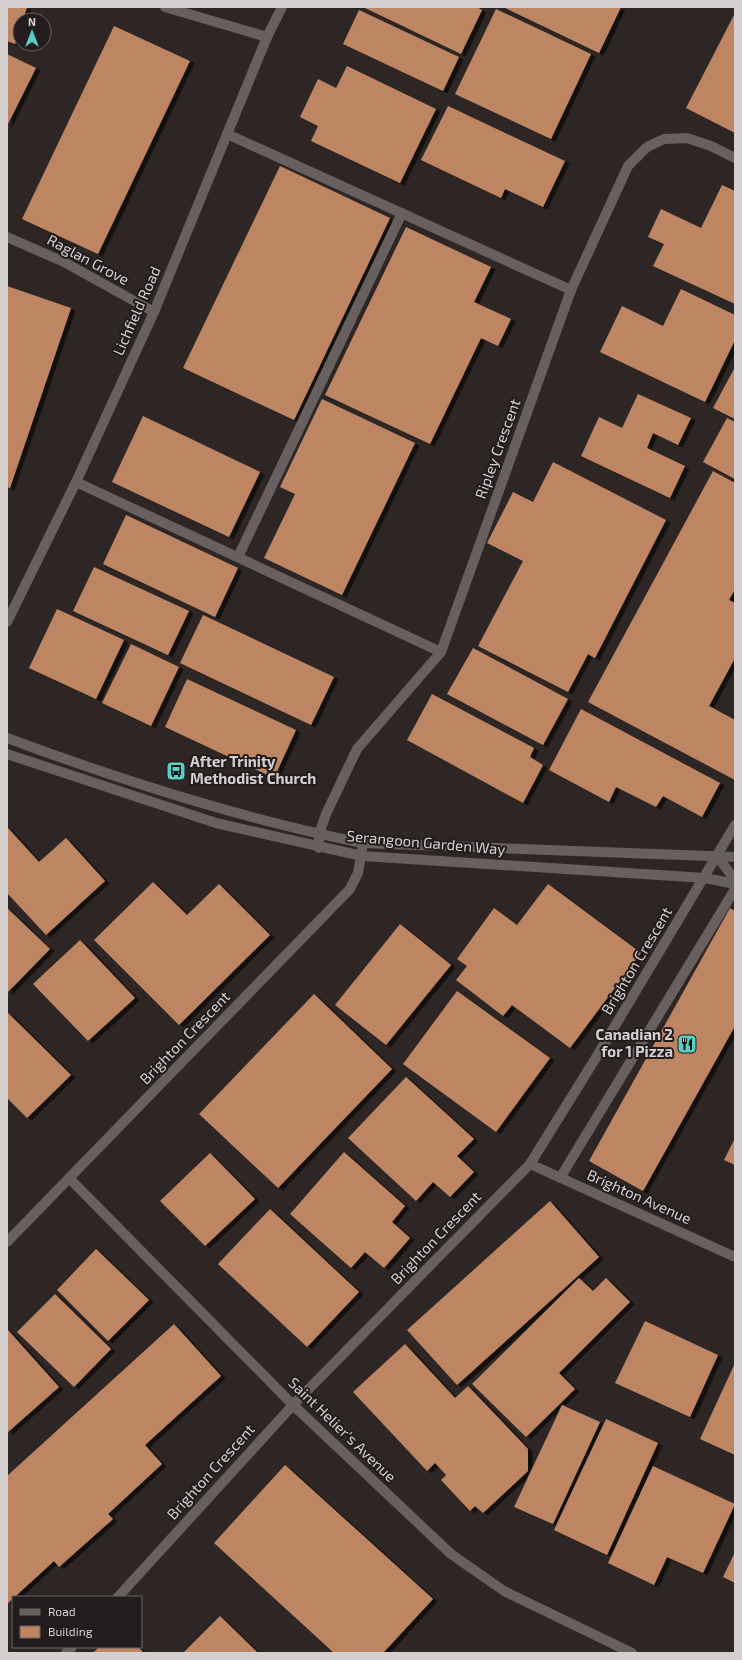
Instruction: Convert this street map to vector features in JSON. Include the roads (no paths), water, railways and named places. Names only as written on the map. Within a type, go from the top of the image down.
[{"type":"street","points":[[165,7],[267,37]]},
{"type":"street","name":"Lichfield Road","points":[[7,622],[76,482],[154,312],[267,37],[282,7]]},
{"type":"street","points":[[227,134],[571,290]]},
{"type":"street","name":"Ripley Crescent","points":[[319,834],[326,814],[357,749],[441,652],[571,290],[628,166],[647,147],[664,139],[687,138],[710,146],[735,158]]},
{"type":"street","points":[[238,557],[402,213]]},
{"type":"street","name":"Raglan Grove","points":[[7,237],[64,262],[154,312]]},
{"type":"street","points":[[76,482],[441,652]]},
{"type":"street","name":"Serangoon Garden Way","points":[[7,738],[175,795],[319,834],[363,843],[735,857]]},
{"type":"street","name":"Serangoon Garden Way","points":[[7,754],[216,823],[319,848],[362,856],[705,878],[735,884]]},
{"type":"street","points":[[735,825],[717,856],[735,880]]},
{"type":"street","points":[[319,834],[319,848]]},
{"type":"street","name":"Brighton Crescent","points":[[7,1242],[350,889],[358,873],[363,843]]},
{"type":"street","name":"Brighton Crescent","points":[[119,1596],[293,1405],[530,1164],[597,1056],[717,856]]},
{"type":"street","points":[[560,1178],[735,889]]},
{"type":"street","name":"Brighton Avenue","points":[[530,1164],[735,1257]]},
{"type":"street","name":"Saint Helier's Avenue","points":[[69,1178],[293,1405],[451,1554],[504,1591],[632,1653]]},
{"type":"place","name":"After Trinity Methodist Church","points":[[176,771]]},
{"type":"place","name":"Canadian 2 for 1 Pizza","points":[[687,1044]]}]
